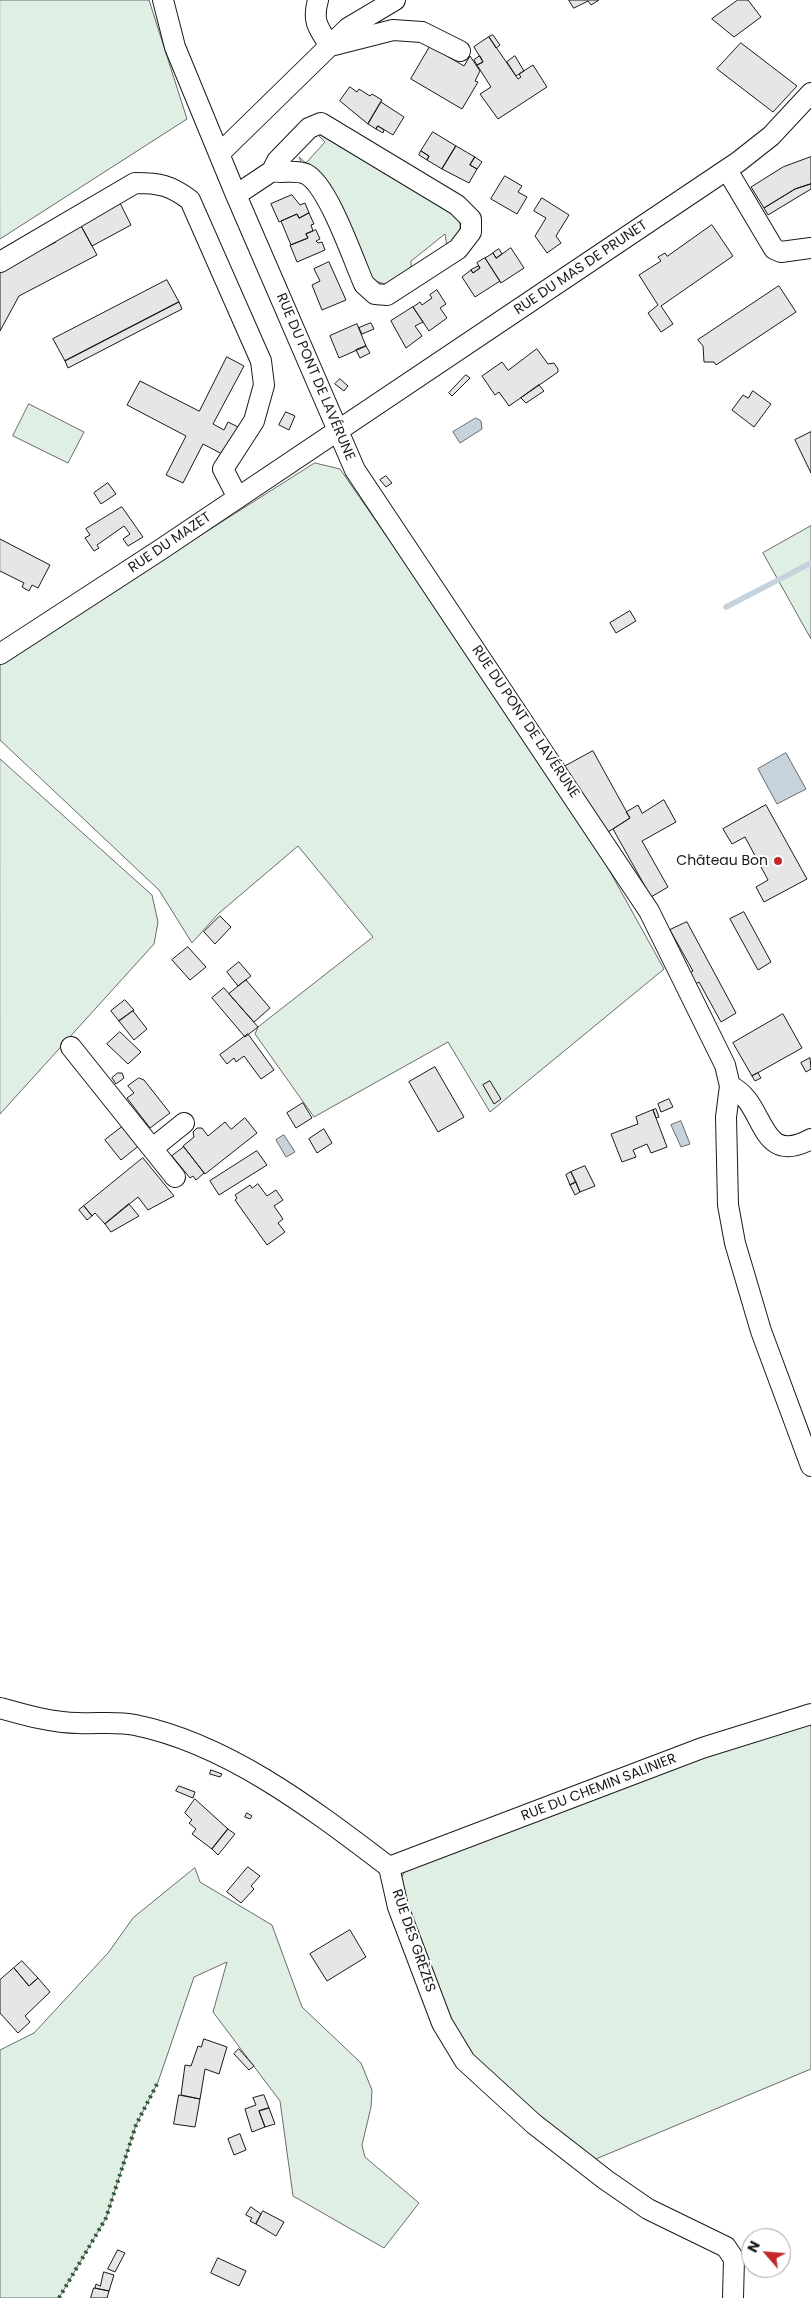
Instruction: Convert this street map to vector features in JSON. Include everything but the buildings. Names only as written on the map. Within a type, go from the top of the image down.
[{"type":"street","name":"RUE DU PONT DE LAVÉRUNE","points":[[163,0],[175,47],[355,470],[649,911],[725,1065],[730,1086],[726,1117],[728,1206],[735,1243],[761,1331],[811,1466]]},
{"type":"street","points":[[318,0],[314,15],[320,31],[330,46]]},
{"type":"street","points":[[219,154],[330,46],[365,8],[395,0]]},
{"type":"street","points":[[330,46],[394,30],[422,32],[460,51]]},
{"type":"street","name":"RUE DU MAS DE PRUNET","points":[[339,430],[727,170],[771,136],[811,93]]},
{"type":"street","points":[[236,194],[272,171],[277,161],[309,128],[321,123],[457,205],[471,219],[471,232],[458,249],[387,295],[375,294],[364,284],[319,185],[304,174],[291,171],[280,174],[272,171]]},
{"type":"street","points":[[727,170],[774,249],[781,252],[811,248]]},
{"type":"street","points":[[0,262],[135,183],[152,183],[173,188],[190,200],[261,361],[264,385],[254,421],[223,470],[238,498]]},
{"type":"street","name":"RUE DU MAZET","points":[[0,654],[339,430]]},
{"type":"street","points":[[70,1047],[175,1177]]},
{"type":"street","points":[[730,1086],[740,1091],[745,1097],[771,1141],[786,1146],[802,1144],[811,1138]]},
{"type":"street","points":[[153,1148],[184,1123]]},
{"type":"street","points":[[0,1708],[58,1721],[134,1725],[160,1732],[222,1755],[281,1789],[389,1868]]},
{"type":"street","name":"RUE DU CHEMIN SALINIER","points":[[389,1868],[702,1748],[811,1714]]},
{"type":"street","name":"RUE DES GRÈZES","points":[[389,1868],[398,1907],[442,2023],[465,2061],[534,2124],[606,2180],[648,2209],[726,2247],[734,2259],[733,2298]]},
{"type":"green space","points":[[0,0],[149,0],[187,119],[0,239]]},
{"type":"green space","points":[[322,133],[458,217],[460,230],[456,237],[447,247],[445,234],[411,261],[411,272],[388,285],[375,281],[368,273],[330,184],[321,174],[301,162],[299,157],[306,163],[325,142],[318,135]]},
{"type":"green space","points":[[29,404],[84,432],[68,463],[13,436]]},
{"type":"green space","points":[[315,463],[340,469],[516,723],[588,832],[664,969],[490,1112],[448,1042],[314,1117],[255,1034],[258,1027],[373,937],[298,846],[218,914],[192,943],[159,890],[0,740],[0,663]]},
{"type":"green space","points":[[811,526],[811,639],[763,553]]},
{"type":"green space","points":[[0,759],[152,895],[158,922],[154,944],[0,1114]]},
{"type":"green space","points":[[811,1717],[811,2069],[591,2161],[469,2058],[442,2011],[400,1881],[406,1868]]},
{"type":"green space","points":[[195,1868],[200,1882],[272,1925],[302,2007],[361,2063],[372,2090],[371,2107],[362,2145],[365,2157],[419,2203],[384,2248],[293,2196],[280,2101],[213,2012],[227,1962],[194,1977],[158,2082],[136,2125],[106,2218],[59,2298],[0,2298],[0,2050],[34,2033],[108,1953],[133,1918]]},
{"type":"shaded area","points":[[476,418],[481,421],[482,429],[460,443],[453,432]]},
{"type":"shaded area","points":[[786,753],[806,789],[777,804],[758,769]]},
{"type":"shaded area","points":[[681,1121],[690,1144],[681,1147],[671,1125]]},
{"type":"shaded area","points":[[284,1135],[295,1152],[286,1157],[276,1140]]},
{"type":"waterway","points":[[726,607],[811,563]]},
{"type":"hedge","points":[[59,2298],[106,2218],[136,2125],[158,2082]]},
{"type":"place","name":"Château Bon","points":[[778,861]]}]
